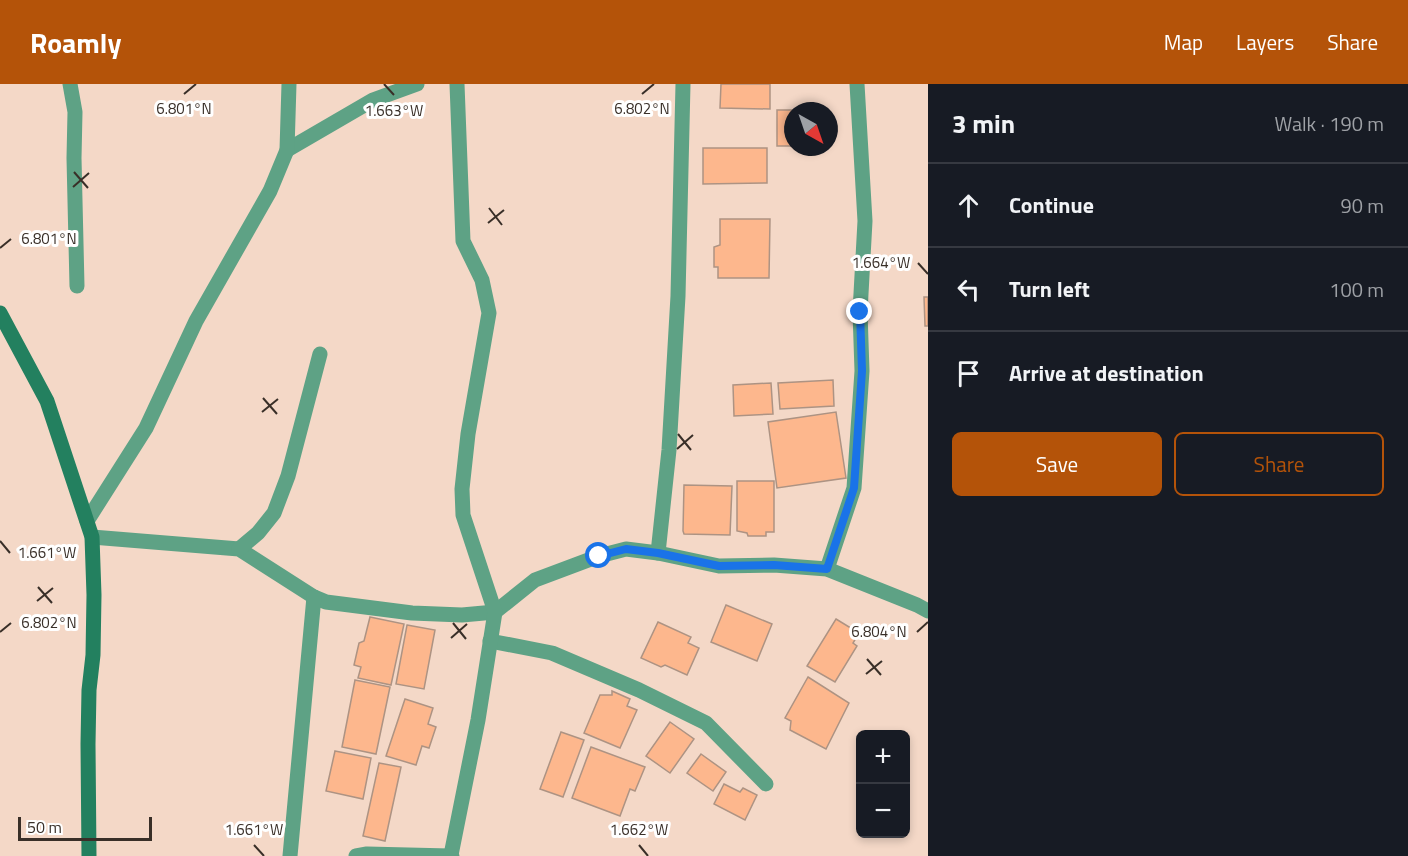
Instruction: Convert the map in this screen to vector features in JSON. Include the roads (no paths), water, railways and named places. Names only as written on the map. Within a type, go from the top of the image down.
[{"type":"street","points":[[70,84],[75,112],[77,286]]},
{"type":"street","points":[[87,521],[147,428],[196,321],[270,191],[287,150],[289,84]]},
{"type":"street","points":[[287,150],[373,100],[417,84]]},
{"type":"street","points":[[356,856],[367,854],[451,856],[478,720],[495,612],[463,515],[462,489],[468,434],[489,313],[482,280],[463,241],[457,84]]},
{"type":"street","points":[[658,553],[669,450],[677,319],[683,84]]},
{"type":"street","points":[[827,569],[854,488],[862,371],[860,312],[866,221],[857,84]]},
{"type":"street","points":[[1,316],[47,401],[92,537],[93,655],[89,690],[88,744],[90,856]]},
{"type":"street","points":[[239,549],[258,533],[274,513],[288,476],[320,354]]},
{"type":"street","points":[[92,537],[239,549],[314,597],[326,602],[412,613],[462,615],[495,612],[535,580],[599,556],[626,549],[658,553],[719,566],[774,565],[827,569],[928,611]]},
{"type":"street","points":[[290,856],[314,597]]},
{"type":"street","points":[[490,641],[552,653],[639,690],[706,723],[766,784]]}]
